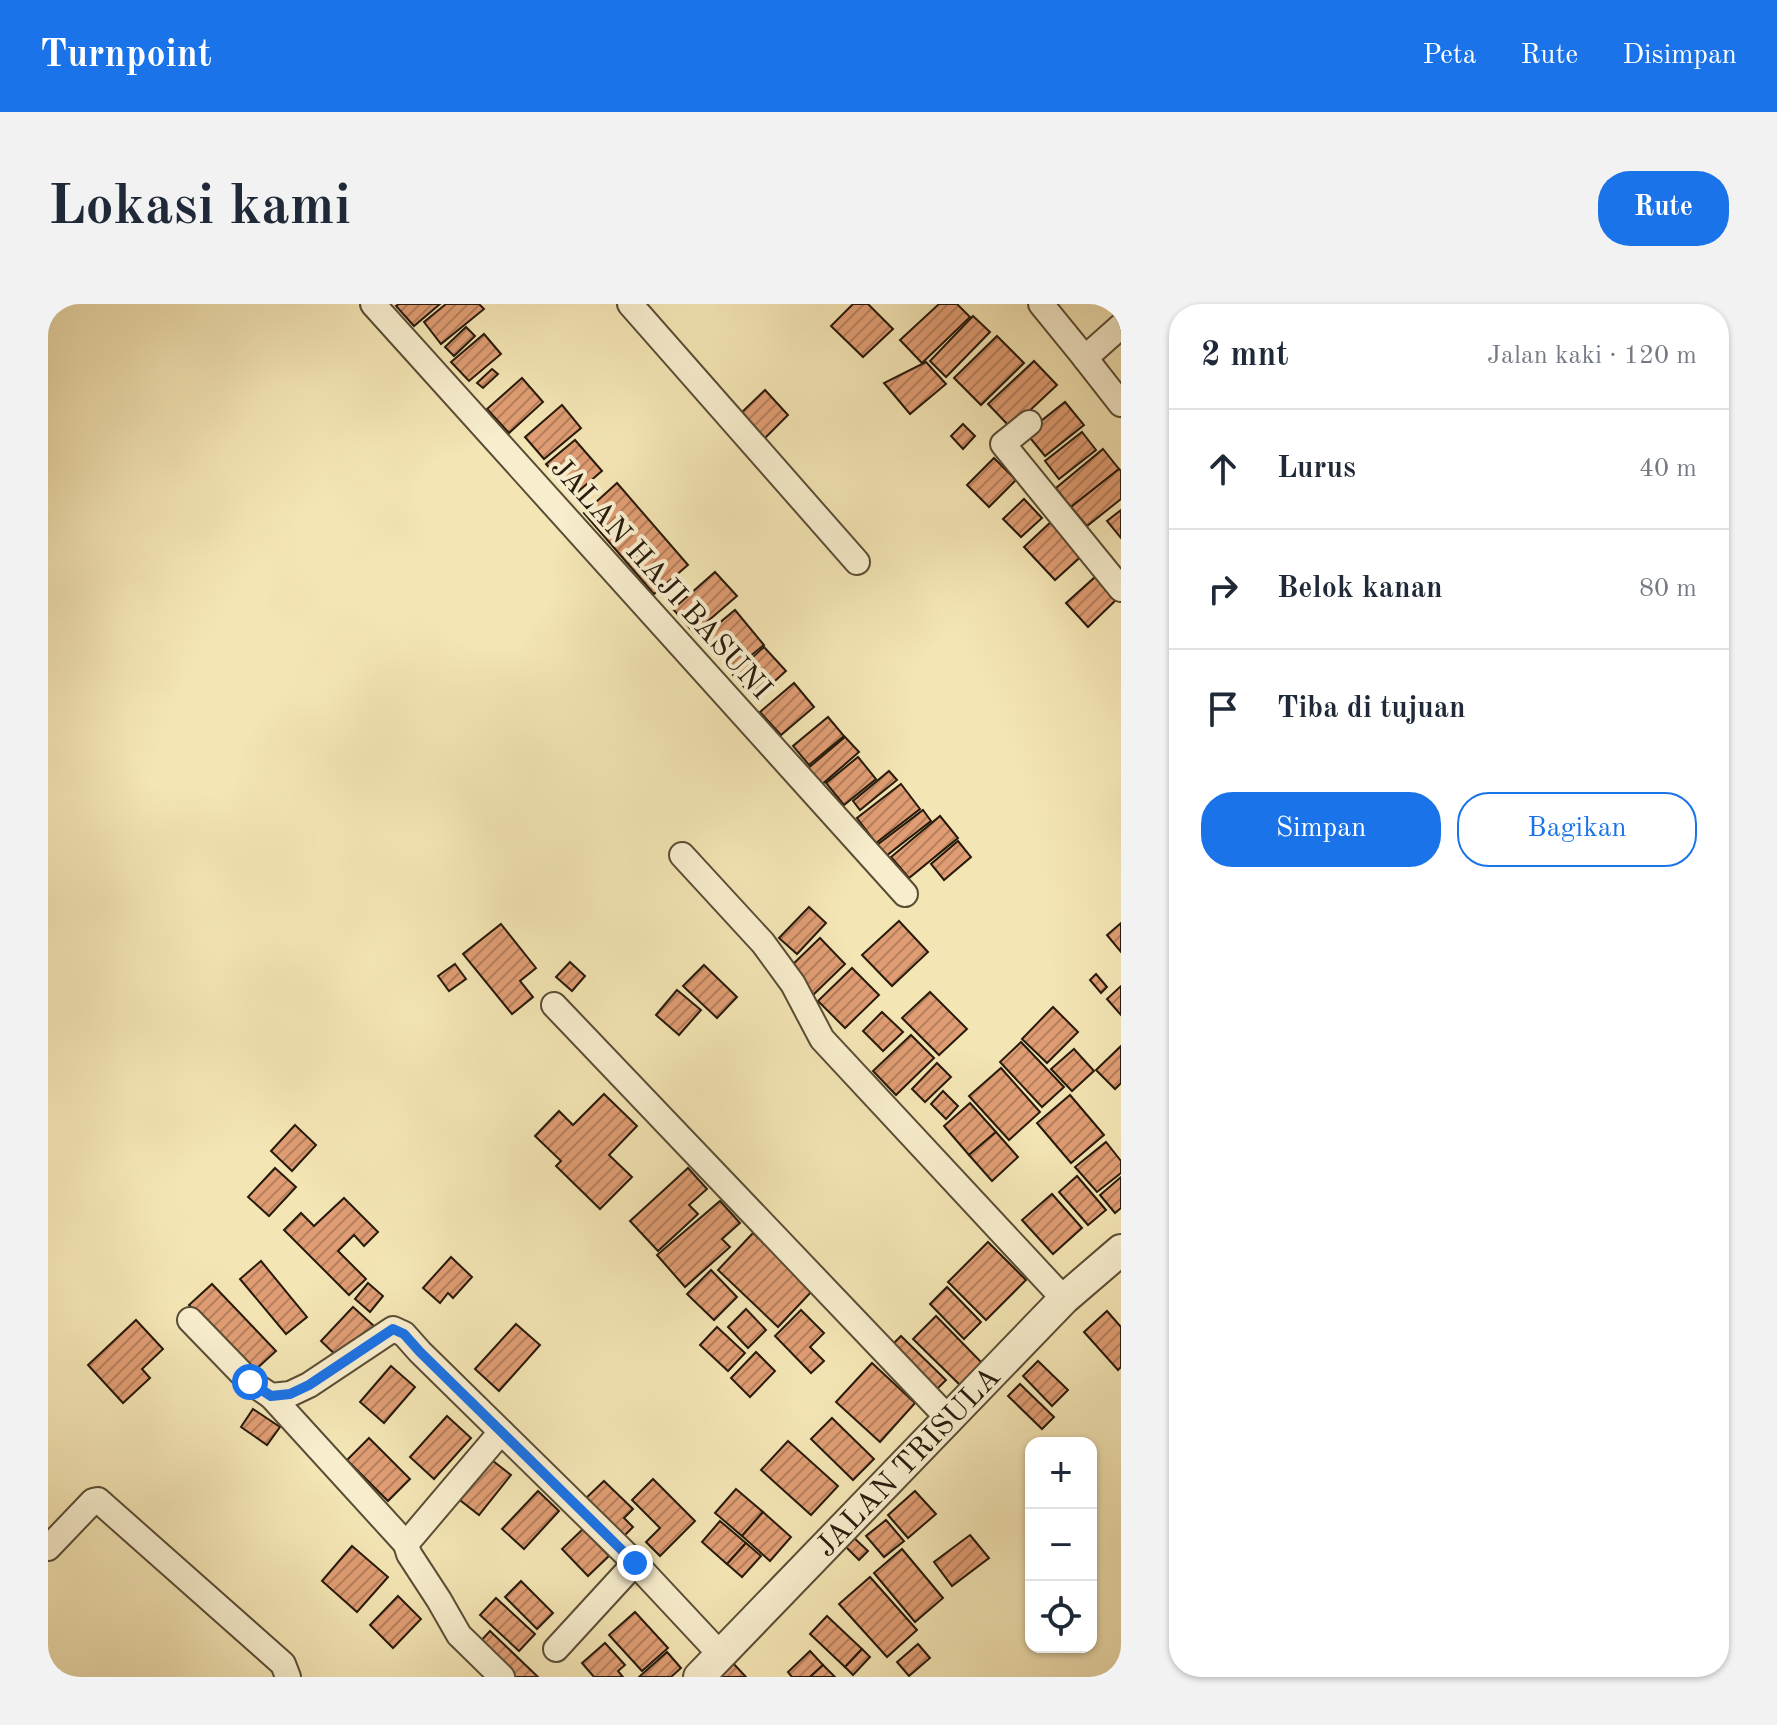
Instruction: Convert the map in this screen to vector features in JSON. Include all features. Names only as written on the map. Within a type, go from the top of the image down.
[{"type":"street","name":"JALAN HAJI BASUNI","points":[[373,304],[905,894]]},
{"type":"street","points":[[630,304],[857,562]]},
{"type":"street","points":[[1041,304],[1121,404]]},
{"type":"street","points":[[1085,358],[1121,326]]},
{"type":"street","points":[[1029,423],[1003,444],[1121,589]]},
{"type":"street","points":[[682,855],[763,943],[793,984],[822,1039],[1064,1299]]},
{"type":"street","points":[[554,1005],[949,1419]]},
{"type":"street","name":"JALAN TRISULA","points":[[699,1677],[1064,1299],[1121,1250]]},
{"type":"street","points":[[190,1320],[250,1382],[271,1396],[406,1544],[409,1554],[459,1635],[502,1677]]},
{"type":"street","points":[[271,1396],[290,1394],[309,1385],[393,1329],[404,1334],[635,1563],[720,1654]]},
{"type":"street","points":[[406,1544],[501,1432]]},
{"type":"street","points":[[48,1548],[93,1501],[98,1500],[283,1664],[288,1677]]},
{"type":"street","points":[[556,1649],[635,1563]]},
{"type":"building","points":[[440,304],[414,326],[396,306]]},
{"type":"building","points":[[446,304],[479,304],[484,309],[441,344],[424,322]]},
{"type":"building","points":[[853,304],[868,304],[893,329],[863,357],[831,326]]},
{"type":"building","points":[[939,304],[957,304],[970,317],[922,363],[900,340]]},
{"type":"building","points":[[973,316],[990,332],[946,377],[930,361]]},
{"type":"building","points":[[466,327],[475,336],[454,356],[445,347]]},
{"type":"building","points":[[484,334],[501,354],[469,381],[451,362]]},
{"type":"building","points":[[997,336],[1024,363],[981,405],[954,378]]},
{"type":"building","points":[[1034,361],[1057,385],[1011,428],[988,404]]},
{"type":"building","points":[[926,362],[946,384],[910,414],[884,383]]},
{"type":"building","points":[[492,369],[498,374],[483,388],[477,383]]},
{"type":"building","points":[[522,378],[543,402],[509,433],[487,409]]},
{"type":"building","points":[[765,390],[788,415],[763,440],[739,415]]},
{"type":"building","points":[[1065,402],[1084,425],[1045,456],[1026,433]]},
{"type":"building","points":[[562,405],[581,428],[544,459],[525,437]]},
{"type":"building","points":[[963,424],[975,436],[963,449],[951,436]]},
{"type":"building","points":[[1082,432],[1096,450],[1059,479],[1045,461]]},
{"type":"building","points":[[575,440],[602,471],[574,495],[546,464]]},
{"type":"building","points":[[1103,449],[1119,469],[1071,507],[1056,488]]},
{"type":"building","points":[[994,458],[1016,480],[989,507],[967,485]]},
{"type":"building","points":[[1119,469],[1121,499],[1087,526],[1071,507]]},
{"type":"building","points":[[617,483],[688,565],[654,594],[584,513]]},
{"type":"building","points":[[1024,499],[1042,518],[1021,537],[1003,519]]},
{"type":"building","points":[[1121,510],[1121,538],[1107,521]]},
{"type":"building","points":[[1053,520],[1085,553],[1055,580],[1024,547]]},
{"type":"building","points":[[715,572],[737,596],[694,633],[673,609]]},
{"type":"building","points":[[1095,577],[1116,600],[1088,627],[1066,603]]},
{"type":"building","points":[[735,610],[764,645],[734,669],[706,634]]},
{"type":"building","points":[[764,647],[786,671],[755,699],[733,675]]},
{"type":"building","points":[[794,683],[814,707],[781,735],[760,712]]},
{"type":"building","points":[[828,717],[844,736],[809,765],[793,746]]},
{"type":"building","points":[[845,737],[859,752],[820,786],[806,770]]},
{"type":"building","points":[[858,757],[876,779],[844,805],[826,783]]},
{"type":"building","points":[[889,771],[897,780],[860,810],[853,801]]},
{"type":"building","points":[[901,784],[920,809],[876,843],[857,818]]},
{"type":"building","points":[[923,810],[931,821],[886,856],[877,845]]},
{"type":"building","points":[[940,816],[958,838],[909,878],[891,857]]},
{"type":"building","points":[[958,841],[971,857],[944,880],[931,864]]},
{"type":"building","points":[[809,907],[826,923],[797,954],[779,938]]},
{"type":"building","points":[[899,921],[928,952],[892,986],[862,955]]},
{"type":"building","points":[[1121,923],[1121,952],[1107,935]]},
{"type":"building","points":[[501,924],[536,968],[520,981],[533,997],[512,1014],[463,954]]},
{"type":"building","points":[[820,938],[845,964],[813,995],[788,969]]},
{"type":"building","points":[[570,962],[585,976],[572,991],[556,977]]},
{"type":"building","points":[[455,964],[466,979],[449,991],[438,976]]},
{"type":"building","points":[[704,965],[737,997],[717,1018],[683,986]]},
{"type":"building","points":[[852,968],[879,995],[845,1028],[818,1001]]},
{"type":"building","points":[[1096,974],[1107,987],[1101,993],[1090,980]]},
{"type":"building","points":[[1121,986],[1121,1015],[1107,999]]},
{"type":"building","points":[[677,990],[701,1010],[679,1035],[656,1015]]},
{"type":"building","points":[[930,992],[967,1029],[939,1055],[902,1018]]},
{"type":"building","points":[[1053,1007],[1078,1032],[1047,1063],[1022,1039]]},
{"type":"building","points":[[882,1012],[903,1032],[883,1051],[863,1031]]},
{"type":"building","points":[[911,1035],[934,1058],[896,1095],[873,1071]]},
{"type":"building","points":[[1021,1042],[1064,1087],[1042,1107],[1000,1062]]},
{"type":"building","points":[[1121,1046],[1121,1083],[1115,1089],[1096,1070]]},
{"type":"building","points":[[1074,1049],[1094,1071],[1072,1091],[1051,1069]]},
{"type":"building","points":[[937,1063],[951,1077],[925,1102],[912,1089]]},
{"type":"building","points":[[1001,1068],[1040,1112],[1009,1140],[969,1096]]},
{"type":"building","points":[[943,1091],[958,1106],[946,1119],[931,1104]]},
{"type":"building","points":[[604,1094],[637,1126],[609,1155],[632,1177],[600,1209],[556,1166],[561,1161],[535,1136],[559,1111],[573,1125]]},
{"type":"building","points":[[1070,1095],[1104,1135],[1071,1163],[1037,1123]]},
{"type":"building","points":[[970,1103],[996,1132],[969,1155],[944,1126]]},
{"type":"building","points":[[295,1125],[316,1145],[292,1171],[271,1151]]},
{"type":"building","points":[[996,1132],[1018,1157],[992,1181],[969,1155]]},
{"type":"building","points":[[1106,1142],[1121,1161],[1121,1173],[1097,1192],[1075,1167]]},
{"type":"building","points":[[275,1168],[296,1187],[269,1216],[248,1197]]},
{"type":"building","points":[[688,1168],[707,1189],[689,1205],[698,1214],[658,1251],[630,1221]]},
{"type":"building","points":[[1077,1176],[1106,1210],[1088,1225],[1059,1192]]},
{"type":"building","points":[[1121,1177],[1121,1208],[1115,1213],[1100,1195]]},
{"type":"building","points":[[1052,1194],[1082,1228],[1053,1254],[1022,1220]]},
{"type":"building","points":[[344,1198],[378,1232],[364,1246],[354,1235],[338,1251],[366,1279],[349,1295],[284,1230],[301,1213],[314,1226]]},
{"type":"building","points":[[720,1201],[740,1223],[722,1239],[730,1247],[685,1287],[657,1255]]},
{"type":"building","points":[[753,1233],[813,1290],[778,1327],[718,1270]]},
{"type":"building","points":[[988,1242],[1026,1280],[986,1320],[948,1282]]},
{"type":"building","points":[[451,1257],[472,1277],[453,1298],[448,1293],[440,1303],[423,1288]]},
{"type":"building","points":[[261,1261],[307,1317],[286,1334],[240,1279]]},
{"type":"building","points":[[711,1270],[737,1297],[714,1320],[687,1294]]},
{"type":"building","points":[[368,1283],[383,1296],[370,1312],[355,1299]]},
{"type":"building","points":[[212,1284],[276,1351],[253,1372],[189,1305]]},
{"type":"building","points":[[947,1287],[981,1322],[964,1339],[930,1304]]},
{"type":"building","points":[[353,1307],[374,1326],[342,1361],[321,1341]]},
{"type":"building","points":[[746,1309],[766,1330],[748,1348],[728,1327]]},
{"type":"building","points":[[801,1310],[824,1333],[810,1347],[824,1361],[811,1373],[775,1336]]},
{"type":"building","points":[[1107,1311],[1121,1327],[1121,1367],[1118,1370],[1084,1332]]},
{"type":"building","points":[[936,1316],[982,1363],[960,1385],[913,1339]]},
{"type":"building","points":[[136,1320],[163,1349],[142,1369],[150,1378],[123,1403],[88,1365]]},
{"type":"building","points":[[516,1324],[540,1345],[499,1391],[475,1369]]},
{"type":"building","points":[[717,1327],[745,1353],[728,1371],[700,1345]]},
{"type":"building","points":[[901,1336],[946,1380],[931,1395],[886,1351]]},
{"type":"building","points":[[756,1352],[775,1371],[750,1397],[731,1378]]},
{"type":"building","points":[[1038,1361],[1068,1390],[1052,1406],[1023,1376]]},
{"type":"building","points":[[872,1363],[915,1403],[880,1442],[836,1402]]},
{"type":"building","points":[[391,1366],[415,1387],[384,1423],[360,1402]]},
{"type":"building","points":[[1020,1384],[1054,1417],[1042,1429],[1008,1396]]},
{"type":"building","points":[[253,1409],[280,1427],[267,1445],[241,1427]]},
{"type":"building","points":[[447,1416],[471,1438],[434,1479],[410,1457]]},
{"type":"building","points":[[832,1418],[874,1459],[853,1480],[811,1439]]},
{"type":"building","points":[[369,1438],[410,1479],[388,1501],[347,1460]]},
{"type":"building","points":[[788,1441],[838,1486],[811,1515],[761,1470]]},
{"type":"building","points":[[488,1457],[511,1475],[479,1515],[456,1497]]},
{"type":"building","points":[[653,1479],[695,1521],[660,1556],[646,1542],[660,1528],[632,1500]]},
{"type":"building","points":[[604,1481],[633,1509],[624,1518],[633,1527],[623,1537],[585,1499]]},
{"type":"building","points":[[736,1489],[763,1512],[742,1536],[715,1513]]},
{"type":"building","points":[[538,1491],[559,1511],[524,1549],[502,1529]]},
{"type":"building","points":[[915,1491],[936,1514],[908,1538],[888,1515]]},
{"type":"building","points":[[763,1512],[791,1537],[770,1561],[742,1536]]},
{"type":"building","points":[[886,1520],[904,1541],[884,1557],[866,1536]]},
{"type":"building","points":[[720,1521],[746,1543],[727,1564],[702,1542]]},
{"type":"building","points":[[583,1529],[609,1556],[588,1576],[562,1549]]},
{"type":"building","points":[[970,1535],[989,1558],[952,1586],[934,1562]]},
{"type":"building","points":[[852,1536],[868,1551],[859,1560],[843,1544]]},
{"type":"building","points":[[746,1543],[761,1556],[742,1577],[727,1564]]},
{"type":"building","points":[[352,1546],[388,1577],[357,1612],[322,1581]]},
{"type":"building","points":[[902,1549],[943,1598],[915,1622],[874,1573]]},
{"type":"building","points":[[870,1577],[917,1630],[887,1657],[839,1604]]},
{"type":"building","points":[[521,1581],[553,1613],[537,1629],[505,1597]]},
{"type":"building","points":[[398,1596],[421,1619],[393,1648],[370,1625]]},
{"type":"building","points":[[496,1598],[535,1634],[519,1651],[480,1615]]},
{"type":"building","points":[[635,1612],[668,1648],[642,1671],[609,1635]]},
{"type":"building","points":[[827,1616],[862,1649],[845,1667],[810,1634]]},
{"type":"building","points":[[490,1631],[538,1677],[512,1677],[478,1644]]},
{"type":"building","points":[[605,1643],[625,1665],[618,1671],[623,1677],[594,1677],[582,1663]]},
{"type":"building","points":[[918,1644],[930,1658],[909,1676],[897,1662]]},
{"type":"building","points":[[862,1649],[870,1657],[853,1675],[845,1667]]},
{"type":"building","points":[[810,1651],[823,1665],[810,1677],[792,1677],[788,1672]]},
{"type":"building","points":[[667,1652],[681,1668],[671,1677],[639,1677]]},
{"type":"building","points":[[731,1661],[746,1677],[715,1677]]},
{"type":"building","points":[[823,1665],[835,1677],[810,1677]]},
{"type":"route","points":[[250,1382],[271,1396],[290,1394],[309,1385],[393,1329],[404,1334],[635,1563]]}]
